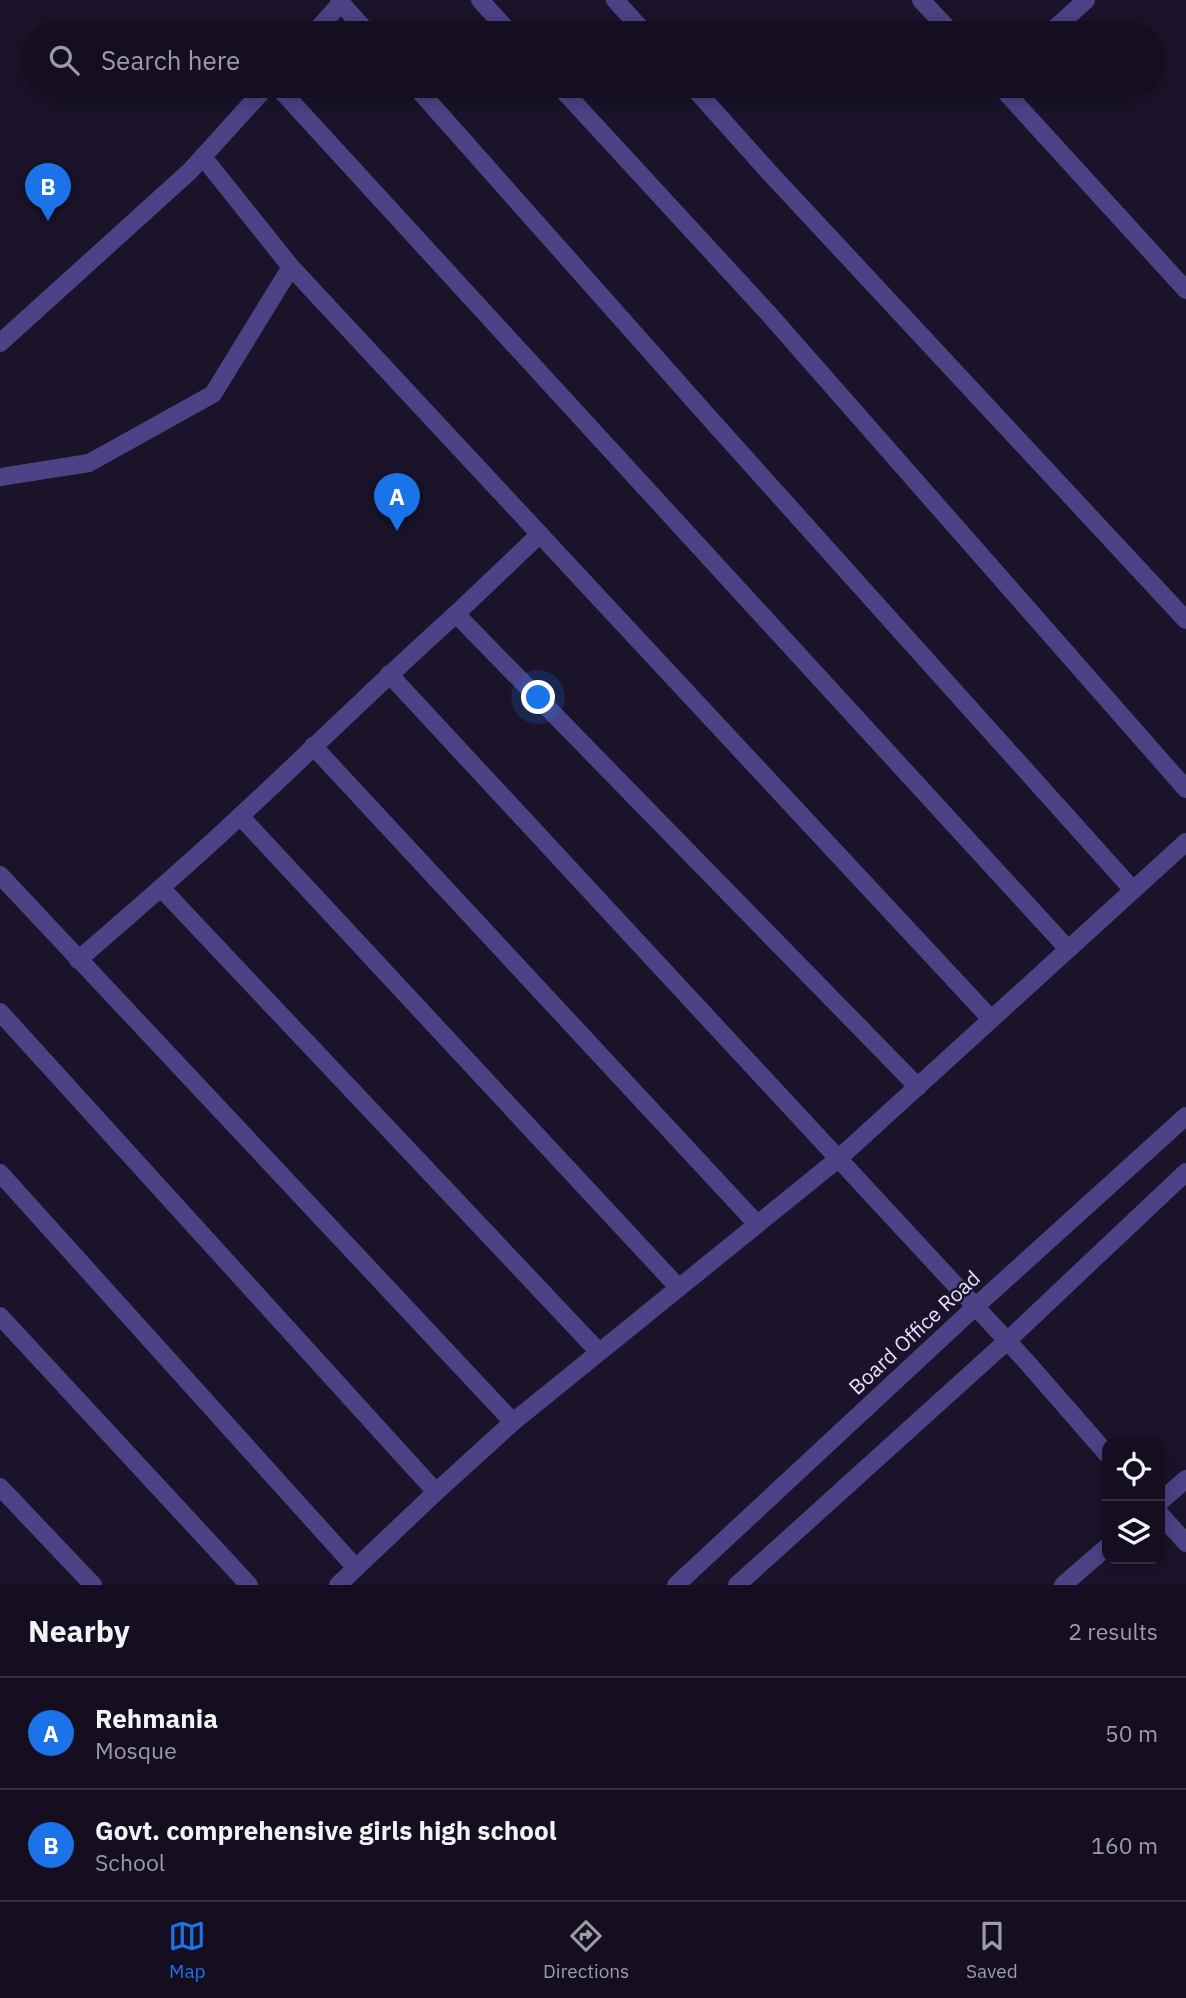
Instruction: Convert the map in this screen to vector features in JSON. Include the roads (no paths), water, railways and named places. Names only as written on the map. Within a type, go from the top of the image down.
[{"type":"street","points":[[480,0],[499,21]]},
{"type":"street","points":[[615,0],[634,21]]},
{"type":"street","points":[[922,0],[941,21]]},
{"type":"street","points":[[1063,21],[1086,0]]},
{"type":"street","points":[[324,21],[340,1],[358,21]]},
{"type":"street","points":[[0,343],[190,171],[256,98]]},
{"type":"street","points":[[288,98],[1068,949]]},
{"type":"street","points":[[426,98],[712,422],[1133,890]]},
{"type":"street","points":[[570,98],[768,313],[1186,789]]},
{"type":"street","points":[[703,98],[1186,620]]},
{"type":"street","points":[[1011,98],[1186,290]]},
{"type":"street","points":[[203,156],[291,267],[992,1019]]},
{"type":"street","points":[[0,477],[89,463],[213,394],[291,267]]},
{"type":"street","points":[[78,960],[240,816],[540,534]]},
{"type":"street","points":[[456,614],[918,1087]]},
{"type":"street","points":[[389,674],[1007,1341],[1102,1448]]},
{"type":"street","points":[[313,746],[757,1224]]},
{"type":"street","points":[[240,816],[678,1287]]},
{"type":"street","points":[[338,1585],[513,1422],[838,1159],[1186,842]]},
{"type":"street","points":[[0,875],[513,1422]]},
{"type":"street","points":[[161,888],[599,1352]]},
{"type":"street","points":[[0,1012],[436,1492]]},
{"type":"street","name":"Board Office Road","points":[[676,1585],[975,1307],[1186,1116]]},
{"type":"street","points":[[737,1585],[1007,1341],[1186,1172]]},
{"type":"street","points":[[0,1173],[356,1568]]},
{"type":"street","points":[[0,1317],[249,1585]]},
{"type":"street","points":[[1161,1501],[1186,1479]]},
{"type":"street","points":[[0,1487],[93,1585]]},
{"type":"street","points":[[1165,1519],[1186,1542]]},
{"type":"street","points":[[1072,1582],[1102,1552]]},
{"type":"place","name":"Govt. comprehensive girls high school","points":[[48,221]]},
{"type":"place","name":"Rehmania","points":[[397,531]]}]
